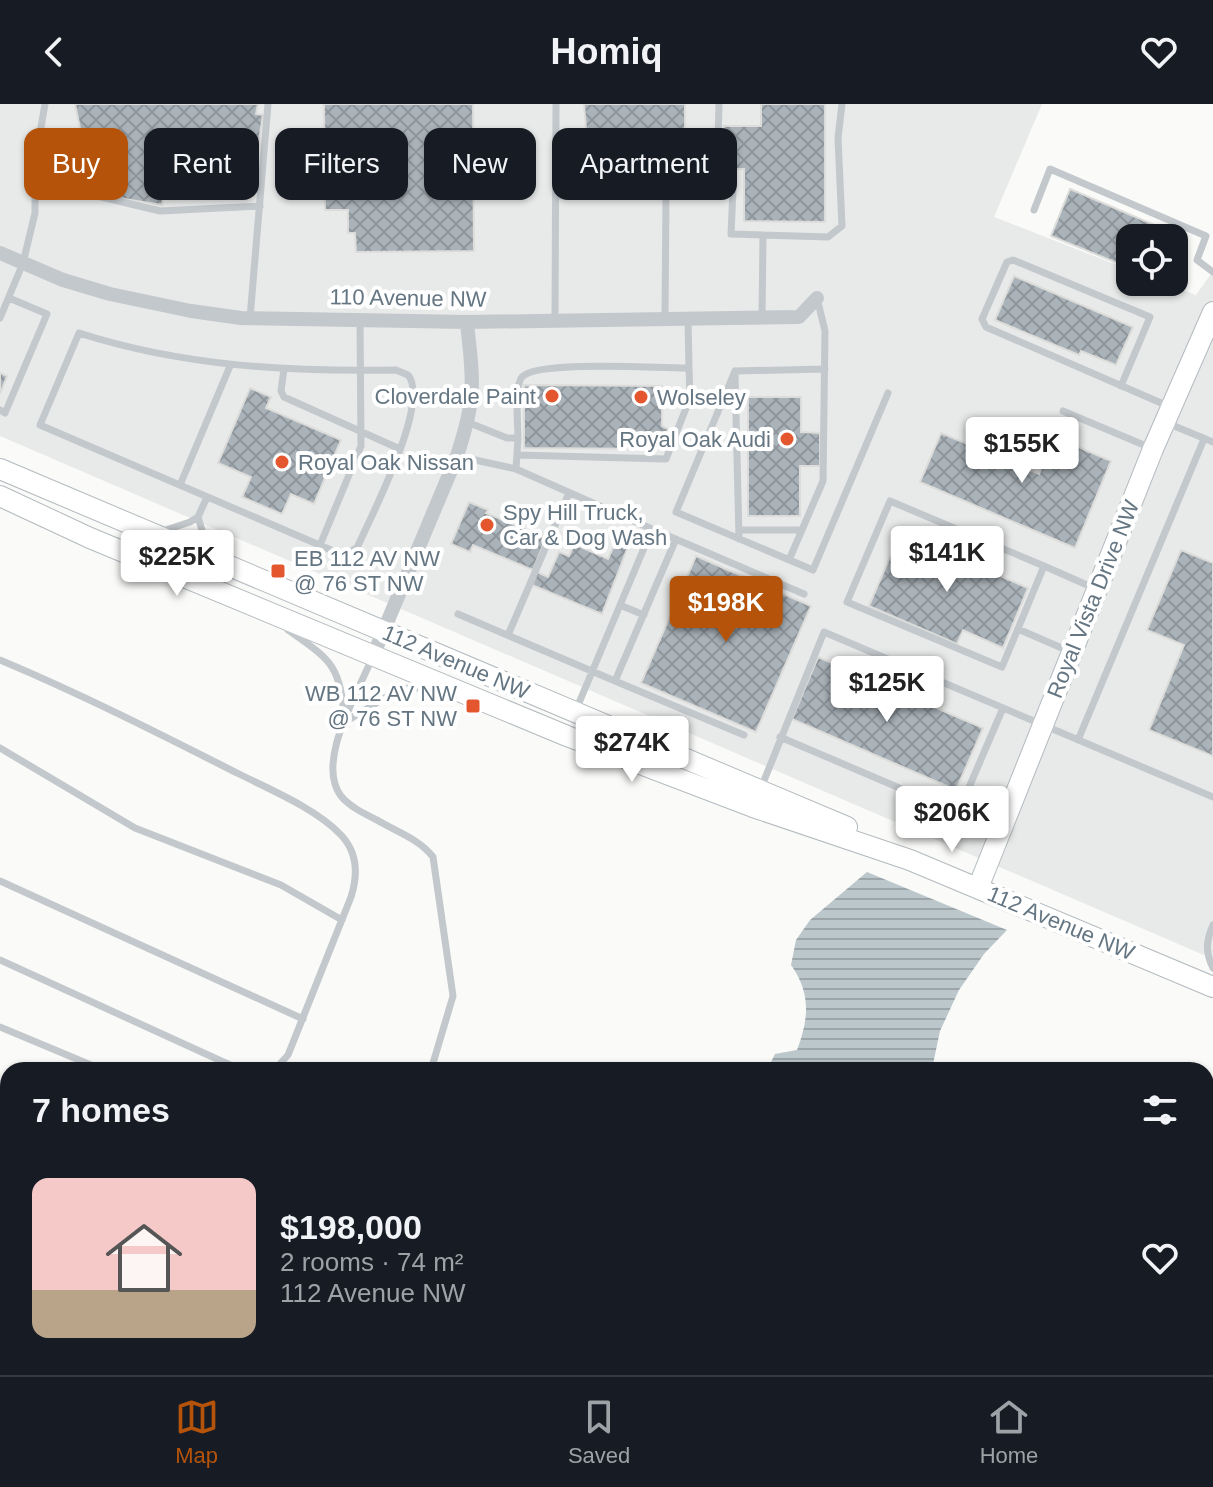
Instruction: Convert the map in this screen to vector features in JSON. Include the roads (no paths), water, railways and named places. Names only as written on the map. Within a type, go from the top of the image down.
[{"type":"street","name":"110 Avenue NW","points":[[0,253],[63,280],[110,294],[191,311],[250,318],[467,322],[799,317],[817,298]]},
{"type":"street","name":"Royal Vista Drive NW","points":[[978,888],[1167,414],[1213,312]]},
{"type":"street","points":[[373,656],[457,456],[467,422],[471,398],[467,322]]},
{"type":"street","name":"112 Avenue NW","points":[[0,469],[835,821],[910,860]]},
{"type":"street","name":"112 Avenue NW","points":[[0,496],[90,538],[450,688],[753,807],[910,860],[1213,987]]},
{"type":"lane","points":[[42,128],[45,104]]},
{"type":"lane","points":[[250,318],[268,104]]},
{"type":"lane","points":[[556,104],[556,128]]},
{"type":"lane","points":[[719,104],[717,176],[733,189],[731,234],[828,237],[842,226],[838,138],[842,104]]},
{"type":"lane","points":[[1034,210],[1050,169],[1206,236],[1197,260],[1213,272]]},
{"type":"lane","points":[[0,318],[23,263],[35,213],[35,200]]},
{"type":"lane","points":[[114,200],[160,211],[260,206]]},
{"type":"lane","points":[[555,320],[556,200]]},
{"type":"lane","points":[[665,320],[666,200]]},
{"type":"lane","points":[[762,318],[763,235]]},
{"type":"lane","points":[[1121,386],[1150,317],[1013,260],[1007,262],[982,324],[1121,386],[1213,442]]},
{"type":"lane","points":[[0,410],[5,413],[47,314],[9,298]]},
{"type":"lane","points":[[789,560],[823,481],[825,331],[817,298]]},
{"type":"lane","points":[[320,545],[361,446],[360,320]]},
{"type":"lane","points":[[517,455],[666,459],[690,398],[688,320]]},
{"type":"lane","points":[[79,333],[124,347],[230,366],[360,371],[396,370],[412,379],[415,400],[400,449],[357,548],[338,553],[40,425],[79,333]]},
{"type":"lane","points":[[180,485],[230,366]]},
{"type":"lane","points":[[516,469],[518,390],[524,374],[554,367],[689,368]]},
{"type":"lane","points":[[284,369],[281,391],[284,397],[400,449]]},
{"type":"lane","points":[[735,371],[825,369]]},
{"type":"lane","points":[[735,371],[676,512],[739,535],[813,570],[888,393]]},
{"type":"lane","points":[[735,371],[739,535]]},
{"type":"lane","points":[[1063,411],[1153,449]]},
{"type":"lane","points":[[467,422],[507,438],[518,438]]},
{"type":"lane","points":[[1078,740],[1204,439]]},
{"type":"lane","points":[[457,456],[516,469],[804,594]]},
{"type":"lane","points":[[508,635],[569,493]]},
{"type":"lane","points":[[153,534],[198,517],[207,497]]},
{"type":"lane","points":[[1044,566],[1002,667],[847,602],[890,501],[1044,566],[1098,589]]},
{"type":"lane","points":[[198,517],[204,537],[224,565]]},
{"type":"lane","points":[[575,712],[652,529]]},
{"type":"lane","points":[[739,535],[802,530]]},
{"type":"lane","points":[[615,681],[676,539]]},
{"type":"lane","points":[[620,605],[644,615]]},
{"type":"lane","points":[[255,606],[310,645],[332,665],[341,685],[345,722]]},
{"type":"lane","points":[[458,614],[744,735]]},
{"type":"lane","points":[[1018,629],[1073,652]]},
{"type":"lane","points":[[761,790],[824,632],[1213,797]]},
{"type":"lane","points":[[373,656],[332,757],[333,782],[343,798],[402,835],[423,844],[433,857],[453,996],[433,1062]]},
{"type":"lane","points":[[0,660],[88,697],[324,820],[343,837],[354,858],[357,877],[303,1019],[288,1055],[282,1062]]},
{"type":"lane","points":[[345,722],[388,696],[408,688],[450,688]]},
{"type":"lane","points":[[780,737],[958,813],[1003,708]]},
{"type":"lane","points":[[0,748],[135,828],[281,885],[342,920]]},
{"type":"lane","points":[[0,881],[303,1019]]},
{"type":"lane","points":[[1213,925],[1206,941],[1213,968]]},
{"type":"lane","points":[[0,960],[223,1062]]},
{"type":"lane","points":[[0,1027],[84,1062]]},
{"type":"place","name":"Cloverdale Paint","points":[[552,396]]},
{"type":"place","name":"Wolseley","points":[[641,397]]},
{"type":"place","name":"Royal Oak Audi","points":[[787,439]]},
{"type":"place","name":"Royal Oak Nissan","points":[[282,462]]},
{"type":"place","name":"Spy Hill Truck, Car & Dog Wash","points":[[487,525]]},
{"type":"place","name":"EB 112 AV NW @ 76 ST NW","points":[[278,571]]},
{"type":"place","name":"WB 112 AV NW @ 76 ST NW","points":[[473,706]]}]
